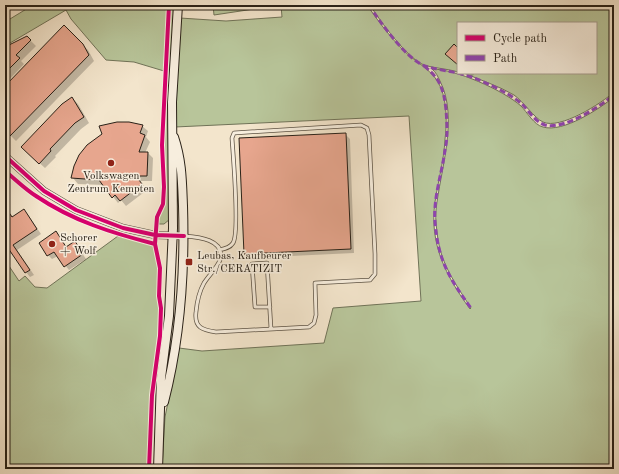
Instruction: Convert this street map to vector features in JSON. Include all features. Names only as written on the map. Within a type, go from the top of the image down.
[{"type":"main road","points":[[158,469],[161,378],[169,316],[173,236],[174,207],[171,128],[178,5]]},
{"type":"main road","points":[[160,418],[169,384],[177,338],[184,236],[182,165],[171,128]]},
{"type":"street","points":[[5,156],[44,191],[76,210],[123,228],[156,235],[184,236]]},
{"type":"lane","points":[[184,236],[207,239],[213,242],[219,250],[220,259],[205,282],[197,299],[195,315],[197,324],[204,330],[216,332],[309,327],[314,323],[316,315],[315,283],[370,280],[375,274],[376,254],[369,135],[367,128],[361,125],[234,133],[232,138],[236,225],[234,242],[228,247],[219,250]]},
{"type":"lane","points":[[270,307],[254,307],[252,264],[267,264],[270,307],[271,329]]},
{"type":"green space","points":[[33,5],[168,5],[164,71],[134,62],[106,60],[71,19],[66,10],[5,46],[5,22]]},
{"type":"green space","points":[[170,5],[174,5],[169,103],[170,219],[164,224],[159,224],[158,217],[164,204],[165,187],[163,145]]},
{"type":"green space","points":[[213,5],[274,5],[274,6],[214,15]]},
{"type":"green space","points":[[281,5],[367,5],[384,29],[398,45],[408,55],[429,71],[438,82],[443,94],[446,127],[435,202],[435,232],[441,259],[461,297],[470,309],[471,308],[455,284],[447,267],[438,240],[436,210],[447,145],[448,111],[440,81],[432,69],[466,76],[503,93],[521,106],[534,121],[543,127],[560,127],[580,119],[614,97],[614,469],[162,469],[165,417],[179,348],[202,351],[324,343],[333,308],[421,301],[409,116],[175,127],[180,18],[226,21],[282,17]]},
{"type":"green space","points":[[370,5],[614,5],[614,92],[591,108],[570,119],[550,123],[540,120],[514,95],[466,74],[597,74],[597,22],[457,22],[457,72],[424,65],[417,61],[402,47]]},
{"type":"green space","points":[[118,236],[154,245],[158,268],[157,296],[160,308],[159,336],[151,395],[147,469],[5,469],[5,260],[19,281],[25,276],[35,287],[47,288]]},
{"type":"building","points":[[64,25],[83,44],[89,55],[10,136],[5,131],[5,86]]},
{"type":"building","points":[[27,36],[31,40],[16,55],[20,58],[5,73],[5,47]]},
{"type":"building","points":[[454,44],[457,47],[457,64],[445,54]]},
{"type":"building","points":[[72,97],[84,117],[75,123],[50,149],[51,151],[39,164],[21,147],[62,104]]},
{"type":"building","name":"Volkswagen Zentrum Kempten","points":[[117,122],[129,122],[143,125],[140,133],[145,135],[139,152],[148,152],[147,176],[136,176],[142,184],[120,201],[115,195],[112,198],[99,180],[71,178],[79,155],[87,145],[102,134],[99,126]]},
{"type":"building","points":[[346,133],[351,249],[244,254],[239,138]]},
{"type":"building","points":[[5,207],[12,217],[24,209],[37,229],[13,245],[30,270],[25,273],[8,248],[5,250]]},
{"type":"building","points":[[56,231],[66,247],[75,241],[83,254],[64,267],[54,252],[47,256],[39,243]]},
{"type":"marked path","points":[[369,5],[394,39],[410,56],[425,66],[457,73]]},
{"type":"marked path","points":[[424,66],[434,75],[440,85],[444,96],[446,110],[447,140],[435,204],[435,222],[439,247],[451,278],[471,308]]},
{"type":"marked path","points":[[462,74],[482,81],[516,99],[532,116],[541,124],[545,125],[553,126],[571,121],[591,111],[614,95]]},
{"type":"cycle path","points":[[149,469],[152,395],[160,336],[160,268],[155,244],[157,217],[163,204],[164,187],[162,145],[169,5]]},
{"type":"cycle path","points":[[5,156],[44,191],[76,210],[123,228],[155,235],[184,236]]},
{"type":"cycle path","points":[[5,171],[32,193],[64,212],[108,231],[155,244]]},
{"type":"place","name":"Volkswagen Zentrum Kempten","points":[[111,163]]},
{"type":"place","name":"Schorer + Wolf","points":[[52,244]]},
{"type":"place","name":"Leubas, Kaufbeurer Str./CERATIZIT","points":[[189,262]]}]
